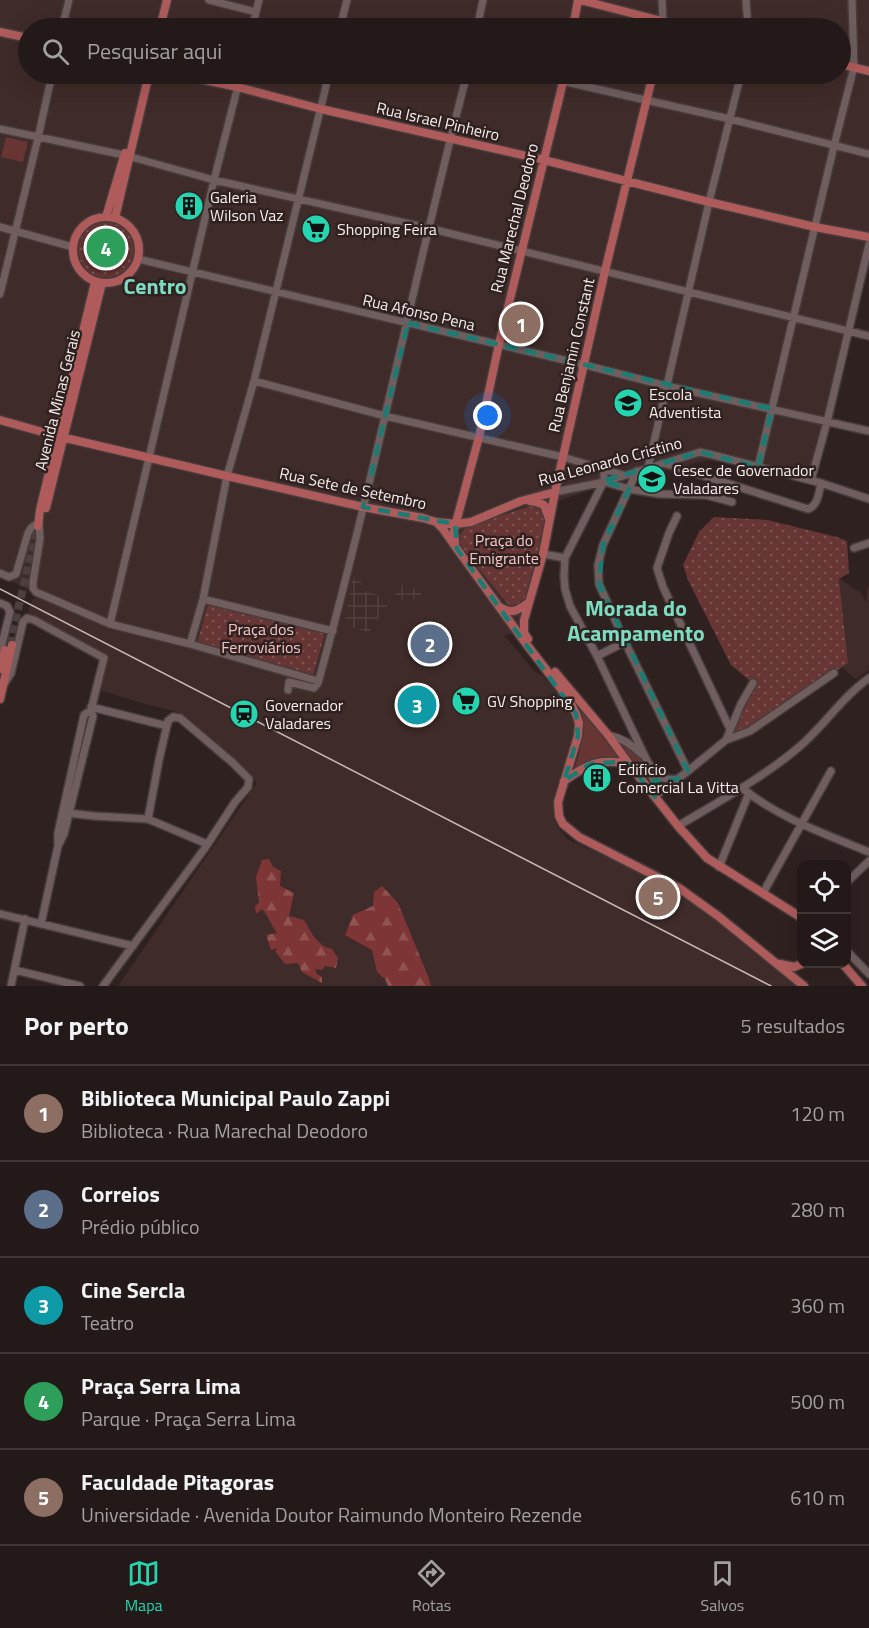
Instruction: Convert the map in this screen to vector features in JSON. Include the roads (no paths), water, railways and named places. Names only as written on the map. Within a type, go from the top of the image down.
[{"type":"main road","points":[[157,18],[161,0]]},
{"type":"main road","points":[[162,18],[166,0]]},
{"type":"main road","points":[[575,18],[579,0],[639,18]]},
{"type":"main road","points":[[0,32],[18,36]]},
{"type":"main road","points":[[851,66],[869,71]]},
{"type":"main road","points":[[127,156],[142,84]]},
{"type":"main road","points":[[111,218],[146,84]]},
{"type":"main road","name":"Rua Israel Pinheiro","points":[[223,84],[321,110],[544,160],[814,227],[869,237]]},
{"type":"main road","name":"Rua Marechal Deodoro","points":[[456,524],[479,437],[563,84]]},
{"type":"main road","name":"Rua Benjamin Constant","points":[[612,736],[530,642],[525,635],[524,620],[543,554],[605,271],[651,84]]},
{"type":"main road","points":[[97,218],[111,218],[129,227],[135,234],[139,250],[138,259],[135,267],[122,280],[113,283],[98,283],[86,277],[78,268],[73,247],[80,229],[87,223],[97,218]]},
{"type":"main road","name":"Avenida Minas Gerais","points":[[39,524],[40,510],[98,283]]},
{"type":"main road","name":"Rua Sete de Setembro","points":[[0,420],[227,476],[436,522],[448,534],[499,607],[568,698],[576,714],[579,723],[578,736],[557,809],[561,820],[570,832],[679,888],[718,916],[804,986]]},
{"type":"main road","name":"Rua Leonardo Cristino","points":[[456,524],[471,522],[521,501],[555,492]]},
{"type":"main road","points":[[521,501],[544,505],[549,519],[549,528]]},
{"type":"main road","points":[[436,522],[456,524],[454,537],[457,549]]},
{"type":"main road","points":[[499,607],[513,612],[528,602]]},
{"type":"main road","points":[[0,669],[9,645],[0,699]]},
{"type":"main road","points":[[612,736],[629,764],[656,795],[678,826],[707,858],[797,915]]},
{"type":"main road","points":[[564,781],[580,769],[595,762],[629,764]]},
{"type":"main road","points":[[777,963],[797,966]]},
{"type":"main road","points":[[846,968],[862,986]]},
{"type":"street","points":[[64,18],[69,0]]},
{"type":"street","points":[[209,0],[256,12]]},
{"type":"street","points":[[254,18],[259,0]]},
{"type":"street","points":[[342,18],[347,0]]},
{"type":"street","points":[[479,18],[483,0]]},
{"type":"street","points":[[662,0],[663,18]]},
{"type":"street","points":[[746,0],[747,18]]},
{"type":"street","points":[[851,79],[854,67],[852,0]]},
{"type":"street","points":[[0,294],[50,84]]},
{"type":"street","points":[[238,84],[110,624],[190,644],[316,685]]},
{"type":"street","points":[[190,644],[203,598],[227,476],[254,381],[327,84]]},
{"type":"street","points":[[316,685],[333,631],[464,84]]},
{"type":"street","points":[[587,84],[869,154]]},
{"type":"street","points":[[648,468],[739,84]]},
{"type":"street","points":[[758,467],[850,84]]},
{"type":"street","points":[[0,129],[127,156],[214,180],[428,228],[869,336]]},
{"type":"street","points":[[0,227],[73,247]]},
{"type":"street","points":[[811,480],[869,244]]},
{"type":"street","name":"Rua Afonso Pena","points":[[138,259],[667,386],[869,431]]},
{"type":"street","points":[[254,381],[385,416],[563,457],[623,475]]},
{"type":"street","name":"Rua Leonardo Cristino","points":[[555,492],[604,482],[700,452],[811,480],[869,499]]},
{"type":"street","points":[[663,463],[808,509],[815,504],[821,483]]},
{"type":"street","points":[[599,467],[604,473],[604,482],[565,558],[564,583],[570,606],[597,656],[648,763],[656,795],[726,740],[750,731],[834,673]]},
{"type":"street","points":[[637,471],[603,545],[597,574],[599,584],[688,771]]},
{"type":"street","points":[[604,482],[660,494],[706,495],[732,502]]},
{"type":"street","points":[[676,516],[657,568],[663,587],[730,729]]},
{"type":"street","name":"Avenida Minas Gerais","points":[[0,573],[11,577],[15,575],[28,533],[31,528],[39,524],[40,539],[33,582],[34,590],[110,624]]},
{"type":"street","points":[[854,548],[869,543]]},
{"type":"street","points":[[543,554],[565,558]]},
{"type":"street","points":[[203,598],[333,631]]},
{"type":"street","points":[[0,603],[9,607],[10,614],[0,652]]},
{"type":"street","points":[[3,686],[11,673],[24,620],[29,618],[104,658],[91,709],[93,716],[64,834],[58,846]]},
{"type":"street","points":[[597,656],[626,642]]},
{"type":"street","points":[[678,826],[742,788],[800,747],[852,692],[869,678]]},
{"type":"street","points":[[288,690],[290,682],[316,685]]},
{"type":"street","points":[[726,740],[741,704],[753,683]]},
{"type":"street","points":[[91,709],[167,726]]},
{"type":"street","points":[[41,924],[84,715],[91,709]]},
{"type":"street","points":[[103,986],[173,894],[250,781],[180,718],[171,717],[168,721],[148,819]]},
{"type":"street","points":[[612,736],[622,734],[626,729],[627,720]]},
{"type":"street","points":[[612,736],[634,748],[660,777],[677,778]]},
{"type":"street","points":[[763,893],[831,771]]},
{"type":"street","points":[[742,788],[766,805],[801,824],[869,852]]},
{"type":"street","points":[[719,867],[749,793]]},
{"type":"street","points":[[68,813],[148,819],[207,844]]},
{"type":"street","points":[[851,878],[869,861]]},
{"type":"street","points":[[0,914],[133,946]]},
{"type":"street","points":[[10,986],[25,919]]},
{"type":"street","points":[[851,955],[869,974]]},
{"type":"street","points":[[15,970],[80,986]]},
{"type":"tunnel","points":[[12,645],[13,630],[38,526]]},
{"type":"railway","points":[[0,589],[771,986]]},
{"type":"place","name":"Galeria Wilson Vaz","points":[[189,206]]},
{"type":"place","name":"Shopping Feira","points":[[316,229]]},
{"type":"place","name":"Praça Serra Lima","points":[[106,248]]},
{"type":"place","name":"Biblioteca Municipal Paulo Zappi","points":[[521,324]]},
{"type":"place","name":"Escola Adventista","points":[[628,403]]},
{"type":"place","name":"Cesec de Governador Valadares","points":[[652,479]]},
{"type":"place","name":"Correios","points":[[430,644]]},
{"type":"place","name":"GV Shopping","points":[[466,701]]},
{"type":"place","name":"Cine Sercla","points":[[417,705]]},
{"type":"place","name":"Governador Valadares","points":[[244,714]]},
{"type":"place","name":"Edificio Comercial La Vitta","points":[[597,778]]},
{"type":"place","name":"Faculdade Pitagoras","points":[[658,897]]},
{"type":"district","name":"Centro","points":[[155,286]]},
{"type":"district","name":"Morada do Acampamento","points":[[636,620]]},
{"type":"park label","name":"Praça do Emigrante","points":[[504,549]]},
{"type":"park label","name":"Praça dos Ferroviários","points":[[261,638]]}]
